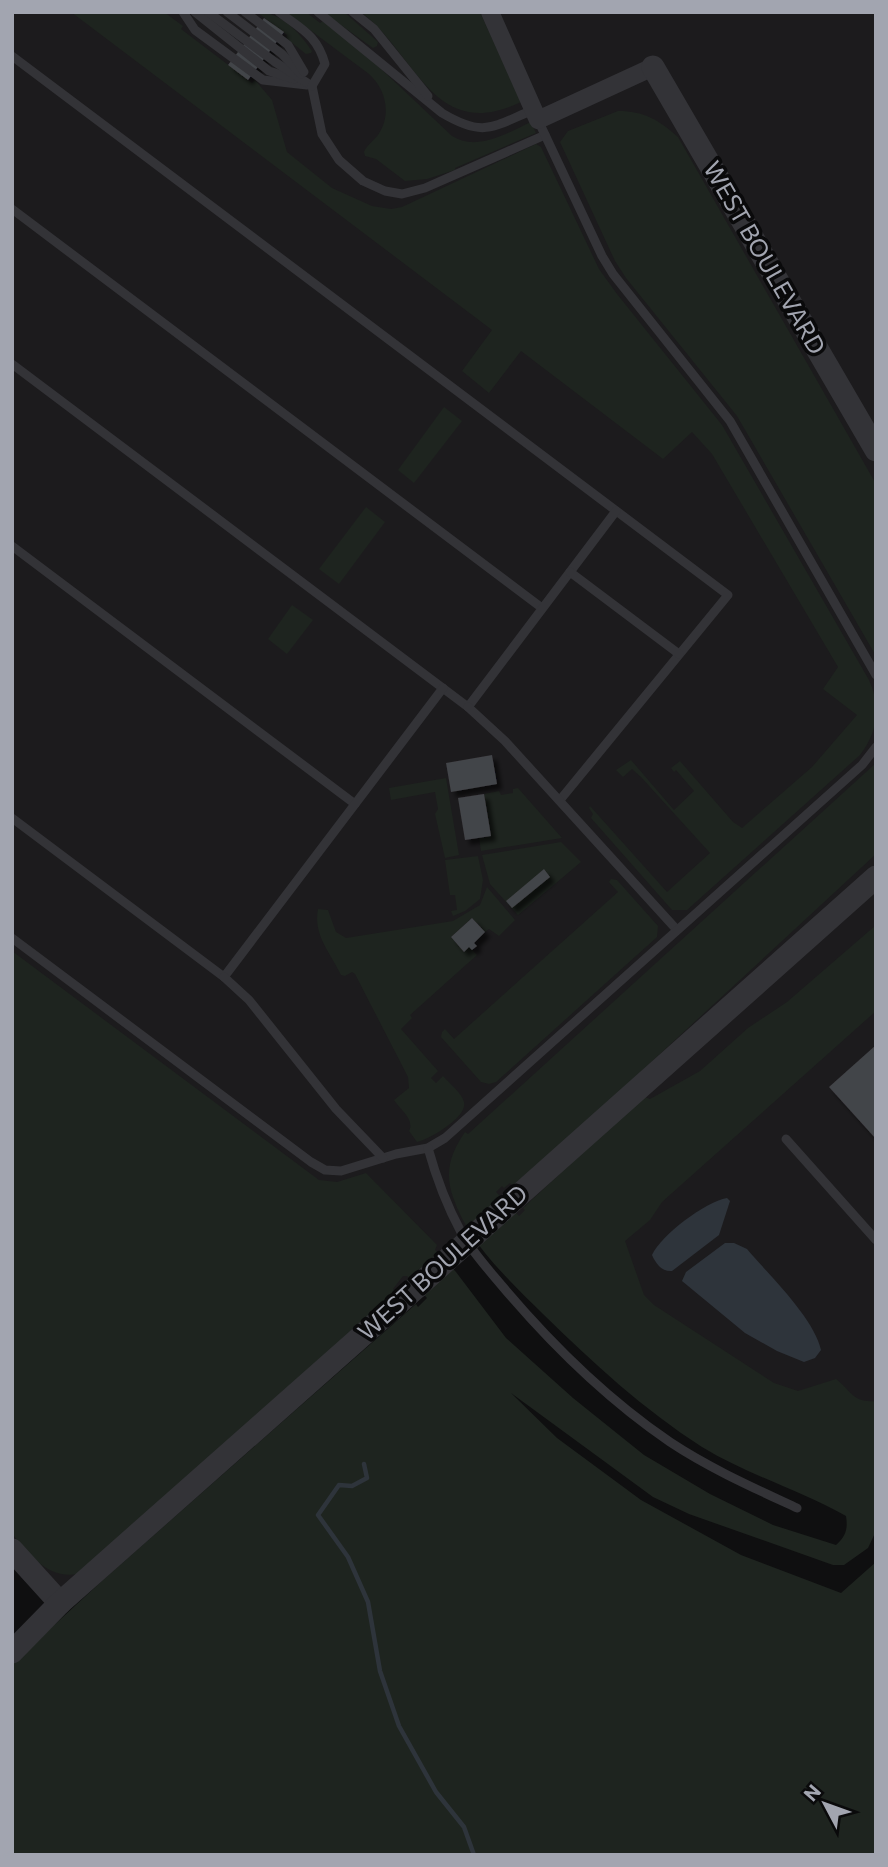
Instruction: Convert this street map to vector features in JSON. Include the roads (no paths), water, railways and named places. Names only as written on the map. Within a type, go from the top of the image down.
[{"type":"street","points":[[490,12],[539,121],[653,66]]},
{"type":"street","name":"WEST BOULEVARD","points":[[653,66],[876,450]]},
{"type":"street","name":"WEST BOULEVARD","points":[[12,1652],[60,1603],[876,877]]},
{"type":"street","points":[[12,1550],[60,1603]]},
{"type":"lane","points":[[183,12],[195,30],[263,80],[312,86]]},
{"type":"lane","points":[[195,12],[269,71],[312,86]]},
{"type":"lane","points":[[208,12],[312,86]]},
{"type":"lane","points":[[227,12],[282,54],[312,86]]},
{"type":"lane","points":[[245,12],[288,45],[312,86],[322,134],[339,160],[363,181],[385,191],[402,194],[425,188],[539,121]]},
{"type":"lane","points":[[279,12],[320,47],[325,64],[312,86]]},
{"type":"lane","points":[[318,12],[442,113],[463,126],[486,129],[539,121]]},
{"type":"lane","points":[[353,12],[374,29],[442,113]]},
{"type":"lane","points":[[12,56],[728,594],[560,800]]},
{"type":"lane","points":[[539,121],[602,257],[730,421],[876,675]]},
{"type":"lane","points":[[12,209],[542,608]]},
{"type":"lane","points":[[12,364],[468,707],[505,741],[677,930]]},
{"type":"lane","points":[[468,707],[616,511]]},
{"type":"lane","points":[[12,546],[355,804]]},
{"type":"lane","points":[[570,572],[679,654]]},
{"type":"lane","points":[[224,977],[443,688]]},
{"type":"lane","points":[[12,938],[318,1167],[341,1171],[428,1148],[445,1138],[862,765],[876,747]]},
{"type":"lane","points":[[12,818],[224,977],[249,1000],[328,1100],[383,1158]]},
{"type":"lane","points":[[786,1139],[876,1240]]},
{"type":"lane","points":[[428,1148],[434,1171],[454,1217],[477,1256],[527,1316],[576,1367],[671,1443],[733,1478],[797,1508]]},
{"type":"waterway","points":[[364,1464],[367,1478],[352,1486],[339,1485],[318,1515],[348,1557],[368,1602],[380,1671],[399,1726],[436,1792],[464,1827],[474,1855]]}]
